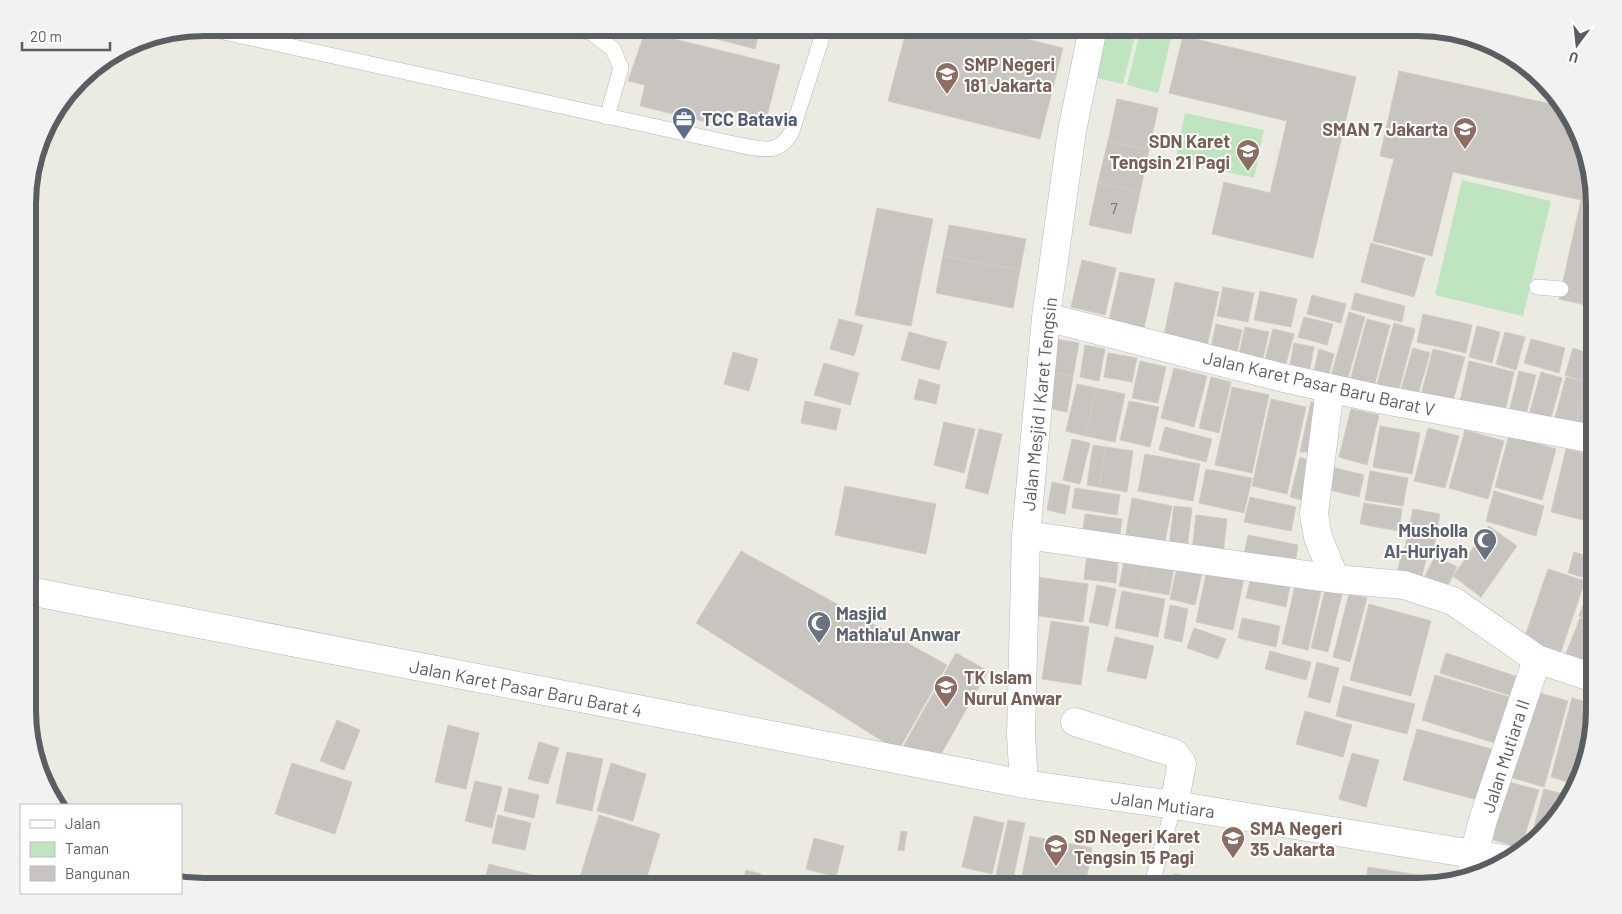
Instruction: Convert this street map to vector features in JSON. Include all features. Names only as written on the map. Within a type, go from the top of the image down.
[{"type":"street","name":"Jalan Mesjid I Karet Tengsin","points":[[1024,784],[1021,735],[1026,535],[1046,317],[1072,131],[1091,36]]},
{"type":"street","name":"Jalan Karet Pasar Baru Barat V","points":[[1046,317],[1379,400],[1585,437]]},
{"type":"street","points":[[1330,388],[1314,514],[1318,537],[1335,579]]},
{"type":"street","points":[[1026,535],[1335,579],[1404,584],[1453,601],[1537,659],[1585,675]]},
{"type":"street","name":"Jalan Karet Pasar Baru Barat 4","points":[[36,592],[686,711],[1024,784]]},
{"type":"street","name":"Jalan Mutiara II","points":[[1473,864],[1495,783],[1537,659]]},
{"type":"street","points":[[1075,722],[1174,753],[1182,763],[1174,805]]},
{"type":"street","name":"Jalan Mutiara","points":[[1024,784],[1174,805],[1473,864],[1487,862]]},
{"type":"lane","points":[[246,37],[739,145],[775,149],[787,142],[792,131],[822,36]]},
{"type":"lane","points":[[269,42],[274,37]]},
{"type":"lane","points":[[596,37],[613,49],[622,68],[607,117]]},
{"type":"lane","points":[[1537,287],[1561,289]]},
{"type":"lane","points":[[1153,877],[1174,805]]},
{"type":"green space","points":[[1103,36],[1135,36],[1123,84],[1093,77]]},
{"type":"green space","points":[[1139,36],[1172,36],[1158,93],[1127,85]]},
{"type":"green space","points":[[1185,113],[1264,130],[1254,178],[1175,161]]},
{"type":"green space","points":[[1462,180],[1551,201],[1523,316],[1435,295]]},
{"type":"building","points":[[905,36],[1015,36],[1063,48],[1040,139],[888,101]]},
{"type":"building","points":[[1183,36],[1356,77],[1313,258],[1212,234],[1224,182],[1270,193],[1287,121],[1169,93]]},
{"type":"building","points":[[643,37],[664,37],[780,65],[766,120],[728,110],[724,126],[640,106],[645,85],[628,81]]},
{"type":"building","points":[[707,37],[758,37],[755,49]]},
{"type":"building","points":[[1399,71],[1553,104],[1573,140],[1583,172],[1585,194],[1585,305],[1559,299],[1581,200],[1453,172],[1432,256],[1373,241],[1394,159],[1380,156]]},
{"type":"building","points":[[1117,99],[1158,108],[1149,150],[1108,141]]},
{"type":"building","points":[[1108,141],[1149,150],[1140,192],[1098,183]]},
{"type":"building","points":[[1098,183],[1140,192],[1131,234],[1089,225]]},
{"type":"building","points":[[877,208],[933,219],[911,326],[855,315]]},
{"type":"building","points":[[949,225],[1026,239],[1020,270],[943,256]]},
{"type":"building","points":[[1371,243],[1425,258],[1414,297],[1361,282]]},
{"type":"building","points":[[943,256],[1020,270],[1013,308],[936,293]]},
{"type":"building","points":[[1082,260],[1116,268],[1105,315],[1071,307]]},
{"type":"building","points":[[1120,272],[1155,279],[1144,328],[1109,320]]},
{"type":"building","points":[[1175,282],[1219,292],[1207,346],[1164,336]]},
{"type":"building","points":[[1223,287],[1254,293],[1248,322],[1217,316]]},
{"type":"building","points":[[1260,291],[1297,299],[1291,327],[1254,320]]},
{"type":"building","points":[[1355,293],[1405,306],[1402,322],[1351,309]]},
{"type":"building","points":[[1312,295],[1346,304],[1341,323],[1307,314]]},
{"type":"building","points":[[1349,312],[1365,317],[1345,388],[1329,383]]},
{"type":"building","points":[[1423,314],[1472,325],[1466,353],[1417,342]]},
{"type":"building","points":[[1304,317],[1333,324],[1327,345],[1298,337]]},
{"type":"building","points":[[839,319],[863,325],[854,356],[830,349]]},
{"type":"building","points":[[1367,319],[1390,325],[1372,394],[1348,388]]},
{"type":"building","points":[[1394,323],[1415,329],[1397,397],[1375,392]]},
{"type":"building","points":[[1216,324],[1242,330],[1235,362],[1209,357]]},
{"type":"building","points":[[1477,326],[1500,332],[1492,363],[1469,357]]},
{"type":"building","points":[[1245,327],[1269,332],[1260,370],[1237,364]]},
{"type":"building","points":[[1273,329],[1294,334],[1283,375],[1262,370]]},
{"type":"building","points":[[909,332],[947,342],[939,370],[901,360]]},
{"type":"building","points":[[1505,332],[1525,337],[1516,370],[1496,364]]},
{"type":"building","points":[[1050,338],[1079,343],[1073,376],[1044,371]]},
{"type":"building","points":[[1531,339],[1565,348],[1559,373],[1524,363]]},
{"type":"building","points":[[1294,343],[1314,347],[1308,379],[1288,376]]},
{"type":"building","points":[[1085,345],[1105,349],[1099,381],[1080,377]]},
{"type":"building","points":[[1413,348],[1430,353],[1416,401],[1399,396]]},
{"type":"building","points":[[1573,348],[1585,352],[1585,381],[1565,375]]},
{"type":"building","points":[[1319,349],[1334,354],[1327,382],[1312,379]]},
{"type":"building","points":[[1433,349],[1465,357],[1451,408],[1420,399]]},
{"type":"building","points":[[733,352],[758,359],[749,391],[724,384]]},
{"type":"building","points":[[1108,353],[1137,358],[1132,382],[1104,377]]},
{"type":"building","points":[[1140,361],[1166,367],[1158,403],[1132,398]]},
{"type":"building","points":[[1469,361],[1514,372],[1503,420],[1458,410]]},
{"type":"building","points":[[824,363],[859,373],[850,405],[814,395]]},
{"type":"building","points":[[1174,368],[1207,376],[1194,427],[1161,418]]},
{"type":"building","points":[[1044,371],[1073,376],[1067,412],[1038,406]]},
{"type":"building","points":[[1519,371],[1536,375],[1524,423],[1507,421]]},
{"type":"building","points":[[1541,372],[1562,378],[1549,425],[1528,418]]},
{"type":"building","points":[[1211,377],[1231,382],[1219,433],[1199,428]]},
{"type":"building","points":[[1566,377],[1585,382],[1585,389],[1574,430],[1553,425]]},
{"type":"building","points":[[919,379],[940,385],[936,404],[914,399]]},
{"type":"building","points":[[1077,384],[1096,388],[1086,436],[1066,431]]},
{"type":"building","points":[[1232,387],[1269,395],[1252,473],[1215,465]]},
{"type":"building","points":[[1096,388],[1125,394],[1115,442],[1086,436]]},
{"type":"building","points":[[1585,389],[1585,433],[1574,430]]},
{"type":"building","points":[[1271,399],[1306,407],[1287,494],[1252,486]]},
{"type":"building","points":[[805,401],[841,409],[836,430],[801,423]]},
{"type":"building","points":[[1129,401],[1159,407],[1150,447],[1120,440]]},
{"type":"building","points":[[1311,402],[1320,403],[1310,452],[1300,452]]},
{"type":"building","points":[[1351,409],[1379,415],[1367,465],[1339,457]]},
{"type":"building","points":[[944,422],[975,429],[964,473],[934,465]]},
{"type":"building","points":[[1380,426],[1420,433],[1412,474],[1373,467]]},
{"type":"building","points":[[1165,427],[1212,439],[1206,462],[1159,450]]},
{"type":"building","points":[[1428,428],[1459,436],[1445,488],[1414,481]]},
{"type":"building","points":[[979,429],[1002,434],[988,494],[965,488]]},
{"type":"building","points":[[1465,430],[1504,441],[1488,499],[1449,488]]},
{"type":"building","points":[[1509,435],[1556,449],[1542,500],[1495,487]]},
{"type":"building","points":[[1072,439],[1090,443],[1080,484],[1063,480]]},
{"type":"building","points":[[1093,445],[1106,447],[1099,487],[1087,485]]},
{"type":"building","points":[[1106,447],[1133,451],[1127,492],[1099,487]]},
{"type":"building","points":[[1566,449],[1585,453],[1585,520],[1551,512]]},
{"type":"building","points":[[1145,454],[1200,464],[1193,501],[1138,491]]},
{"type":"building","points":[[1300,457],[1313,463],[1305,501],[1290,497]]},
{"type":"building","points":[[1328,466],[1364,475],[1359,497],[1322,488]]},
{"type":"building","points":[[1206,469],[1252,478],[1244,513],[1199,503]]},
{"type":"building","points":[[1370,471],[1408,478],[1403,506],[1365,500]]},
{"type":"building","points":[[1052,482],[1070,486],[1065,514],[1047,510]]},
{"type":"building","points":[[845,486],[936,504],[926,554],[835,535]]},
{"type":"building","points":[[1075,488],[1120,495],[1117,515],[1072,508]]},
{"type":"building","points":[[1494,491],[1544,506],[1536,536],[1486,521]]},
{"type":"building","points":[[1250,497],[1296,507],[1291,531],[1244,522]]},
{"type":"building","points":[[1132,498],[1172,506],[1164,546],[1125,539]]},
{"type":"building","points":[[1364,503],[1402,509],[1399,531],[1360,524]]},
{"type":"building","points":[[1174,506],[1192,508],[1187,549],[1169,546]]},
{"type":"building","points":[[1413,509],[1440,514],[1432,558],[1404,552]]},
{"type":"building","points":[[1085,514],[1122,519],[1119,542],[1082,537]]},
{"type":"building","points":[[1196,515],[1227,519],[1223,555],[1192,552]]},
{"type":"building","name":"Musholla Al-Huriyah","points":[[1489,526],[1517,546],[1481,597],[1453,576]]},
{"type":"building","points":[[1248,535],[1298,545],[1294,569],[1243,559]]},
{"type":"building","points":[[1088,546],[1119,549],[1116,583],[1084,579]]},
{"type":"building","name":"Masjid Mathla'ul Anwar","points":[[741,551],[947,665],[898,751],[696,623]]},
{"type":"building","points":[[1126,552],[1148,556],[1142,590],[1119,586]]},
{"type":"building","points":[[1574,552],[1585,555],[1585,578],[1568,573]]},
{"type":"building","points":[[1402,553],[1426,560],[1419,587],[1395,580]]},
{"type":"building","points":[[1148,556],[1175,561],[1169,595],[1142,590]]},
{"type":"building","points":[[1435,556],[1457,567],[1444,593],[1422,582]]},
{"type":"building","points":[[1179,558],[1204,564],[1195,605],[1170,599]]},
{"type":"building","points":[[1208,565],[1245,573],[1233,630],[1196,622]]},
{"type":"building","points":[[1548,569],[1585,581],[1558,660],[1521,648]]},
{"type":"building","points":[[1252,572],[1291,580],[1286,607],[1246,598]]},
{"type":"building","points":[[1297,576],[1323,582],[1308,650],[1282,644]]},
{"type":"building","points":[[1036,577],[1088,584],[1083,622],[1031,615]]},
{"type":"building","points":[[1097,585],[1116,589],[1108,626],[1089,622]]},
{"type":"building","points":[[1326,586],[1343,590],[1328,652],[1311,648]]},
{"type":"building","points":[[1122,591],[1165,599],[1158,637],[1115,628]]},
{"type":"building","points":[[1349,594],[1367,598],[1350,662],[1333,657]]},
{"type":"building","points":[[1585,600],[1585,618],[1579,616]]},
{"type":"building","points":[[1369,604],[1431,621],[1411,696],[1350,680]]},
{"type":"building","points":[[1170,605],[1188,609],[1182,642],[1164,638]]},
{"type":"building","points":[[1242,618],[1280,626],[1276,647],[1238,638]]},
{"type":"building","points":[[1580,618],[1585,620],[1585,657],[1580,671],[1562,664]]},
{"type":"building","points":[[1051,621],[1089,627],[1081,685],[1042,679]]},
{"type":"building","points":[[1194,628],[1226,639],[1218,659],[1187,648]]},
{"type":"building","points":[[1115,637],[1154,646],[1146,679],[1107,671]]},
{"type":"building","points":[[1270,651],[1311,662],[1306,680],[1265,669]]},
{"type":"building","name":"TK Islam Nurul Anwar","points":[[956,653],[988,671],[936,763],[904,745]]},
{"type":"building","points":[[1446,653],[1521,678],[1515,697],[1440,673]]},
{"type":"building","points":[[1317,662],[1339,668],[1330,703],[1308,697]]},
{"type":"building","points":[[1435,675],[1509,697],[1495,743],[1422,720]]},
{"type":"building","points":[[1343,686],[1415,704],[1407,734],[1336,716]]},
{"type":"building","points":[[1529,690],[1568,701],[1544,787],[1506,776]]},
{"type":"building","points":[[1572,698],[1585,702],[1583,742],[1573,774],[1569,782],[1551,777]]},
{"type":"building","points":[[1305,711],[1352,725],[1343,757],[1296,744]]},
{"type":"building","points":[[337,720],[360,730],[344,770],[320,761]]},
{"type":"building","points":[[448,725],[479,733],[466,789],[435,782]]},
{"type":"building","points":[[1417,729],[1492,749],[1478,800],[1403,780]]},
{"type":"building","points":[[539,742],[559,748],[548,784],[528,779]]},
{"type":"building","points":[[567,752],[603,759],[592,811],[556,803]]},
{"type":"building","points":[[1352,753],[1379,760],[1366,807],[1339,799]]},
{"type":"building","points":[[292,763],[352,782],[335,834],[275,814]]},
{"type":"building","points":[[611,763],[646,774],[633,821],[597,811]]},
{"type":"building","points":[[1501,780],[1539,790],[1524,840],[1520,843],[1515,846],[1484,837]]},
{"type":"building","points":[[475,781],[502,787],[492,828],[465,821]]},
{"type":"building","points":[[509,788],[539,795],[534,818],[504,811]]},
{"type":"building","points":[[1544,789],[1563,794],[1551,812],[1533,831]]},
{"type":"building","points":[[498,815],[531,823],[525,850],[492,843]]},
{"type":"building","points":[[599,815],[660,834],[647,878],[580,877]]},
{"type":"building","points":[[974,816],[1004,823],[992,874],[962,867]]},
{"type":"building","points":[[1008,820],[1025,823],[1013,877],[996,875]]},
{"type":"building","points":[[901,831],[907,832],[904,851],[898,850]]},
{"type":"building","name":"SD Negeri Karet Tengsin 15 Pagi","points":[[1030,836],[1092,848],[1087,877],[1022,877]]},
{"type":"building","points":[[814,838],[844,846],[836,877],[806,869]]},
{"type":"building","points":[[489,864],[537,876],[537,878],[485,878]]},
{"type":"building","points":[[1368,867],[1431,877],[1428,877],[1366,877]]},
{"type":"building","points":[[746,870],[761,874],[760,878],[744,878]]},
{"type":"building","points":[[1174,874],[1195,877],[1174,877]]},
{"type":"place","name":"SMP Negeri 181 Jakarta","points":[[947,95]]},
{"type":"place","name":"TCC Batavia","points":[[684,140]]},
{"type":"place","name":"SMAN 7 Jakarta","points":[[1465,150]]},
{"type":"place","name":"SDN Karet Tengsin 21 Pagi","points":[[1248,172]]},
{"type":"place","name":"Musholla Al-Huriyah","points":[[1485,561]]},
{"type":"place","name":"Masjid Mathla'ul Anwar","points":[[819,644]]},
{"type":"place","name":"TK Islam Nurul Anwar","points":[[946,708]]},
{"type":"place","name":"SMA Negeri 35 Jakarta","points":[[1233,859]]},
{"type":"place","name":"SD Negeri Karet Tengsin 15 Pagi","points":[[1056,867]]}]
